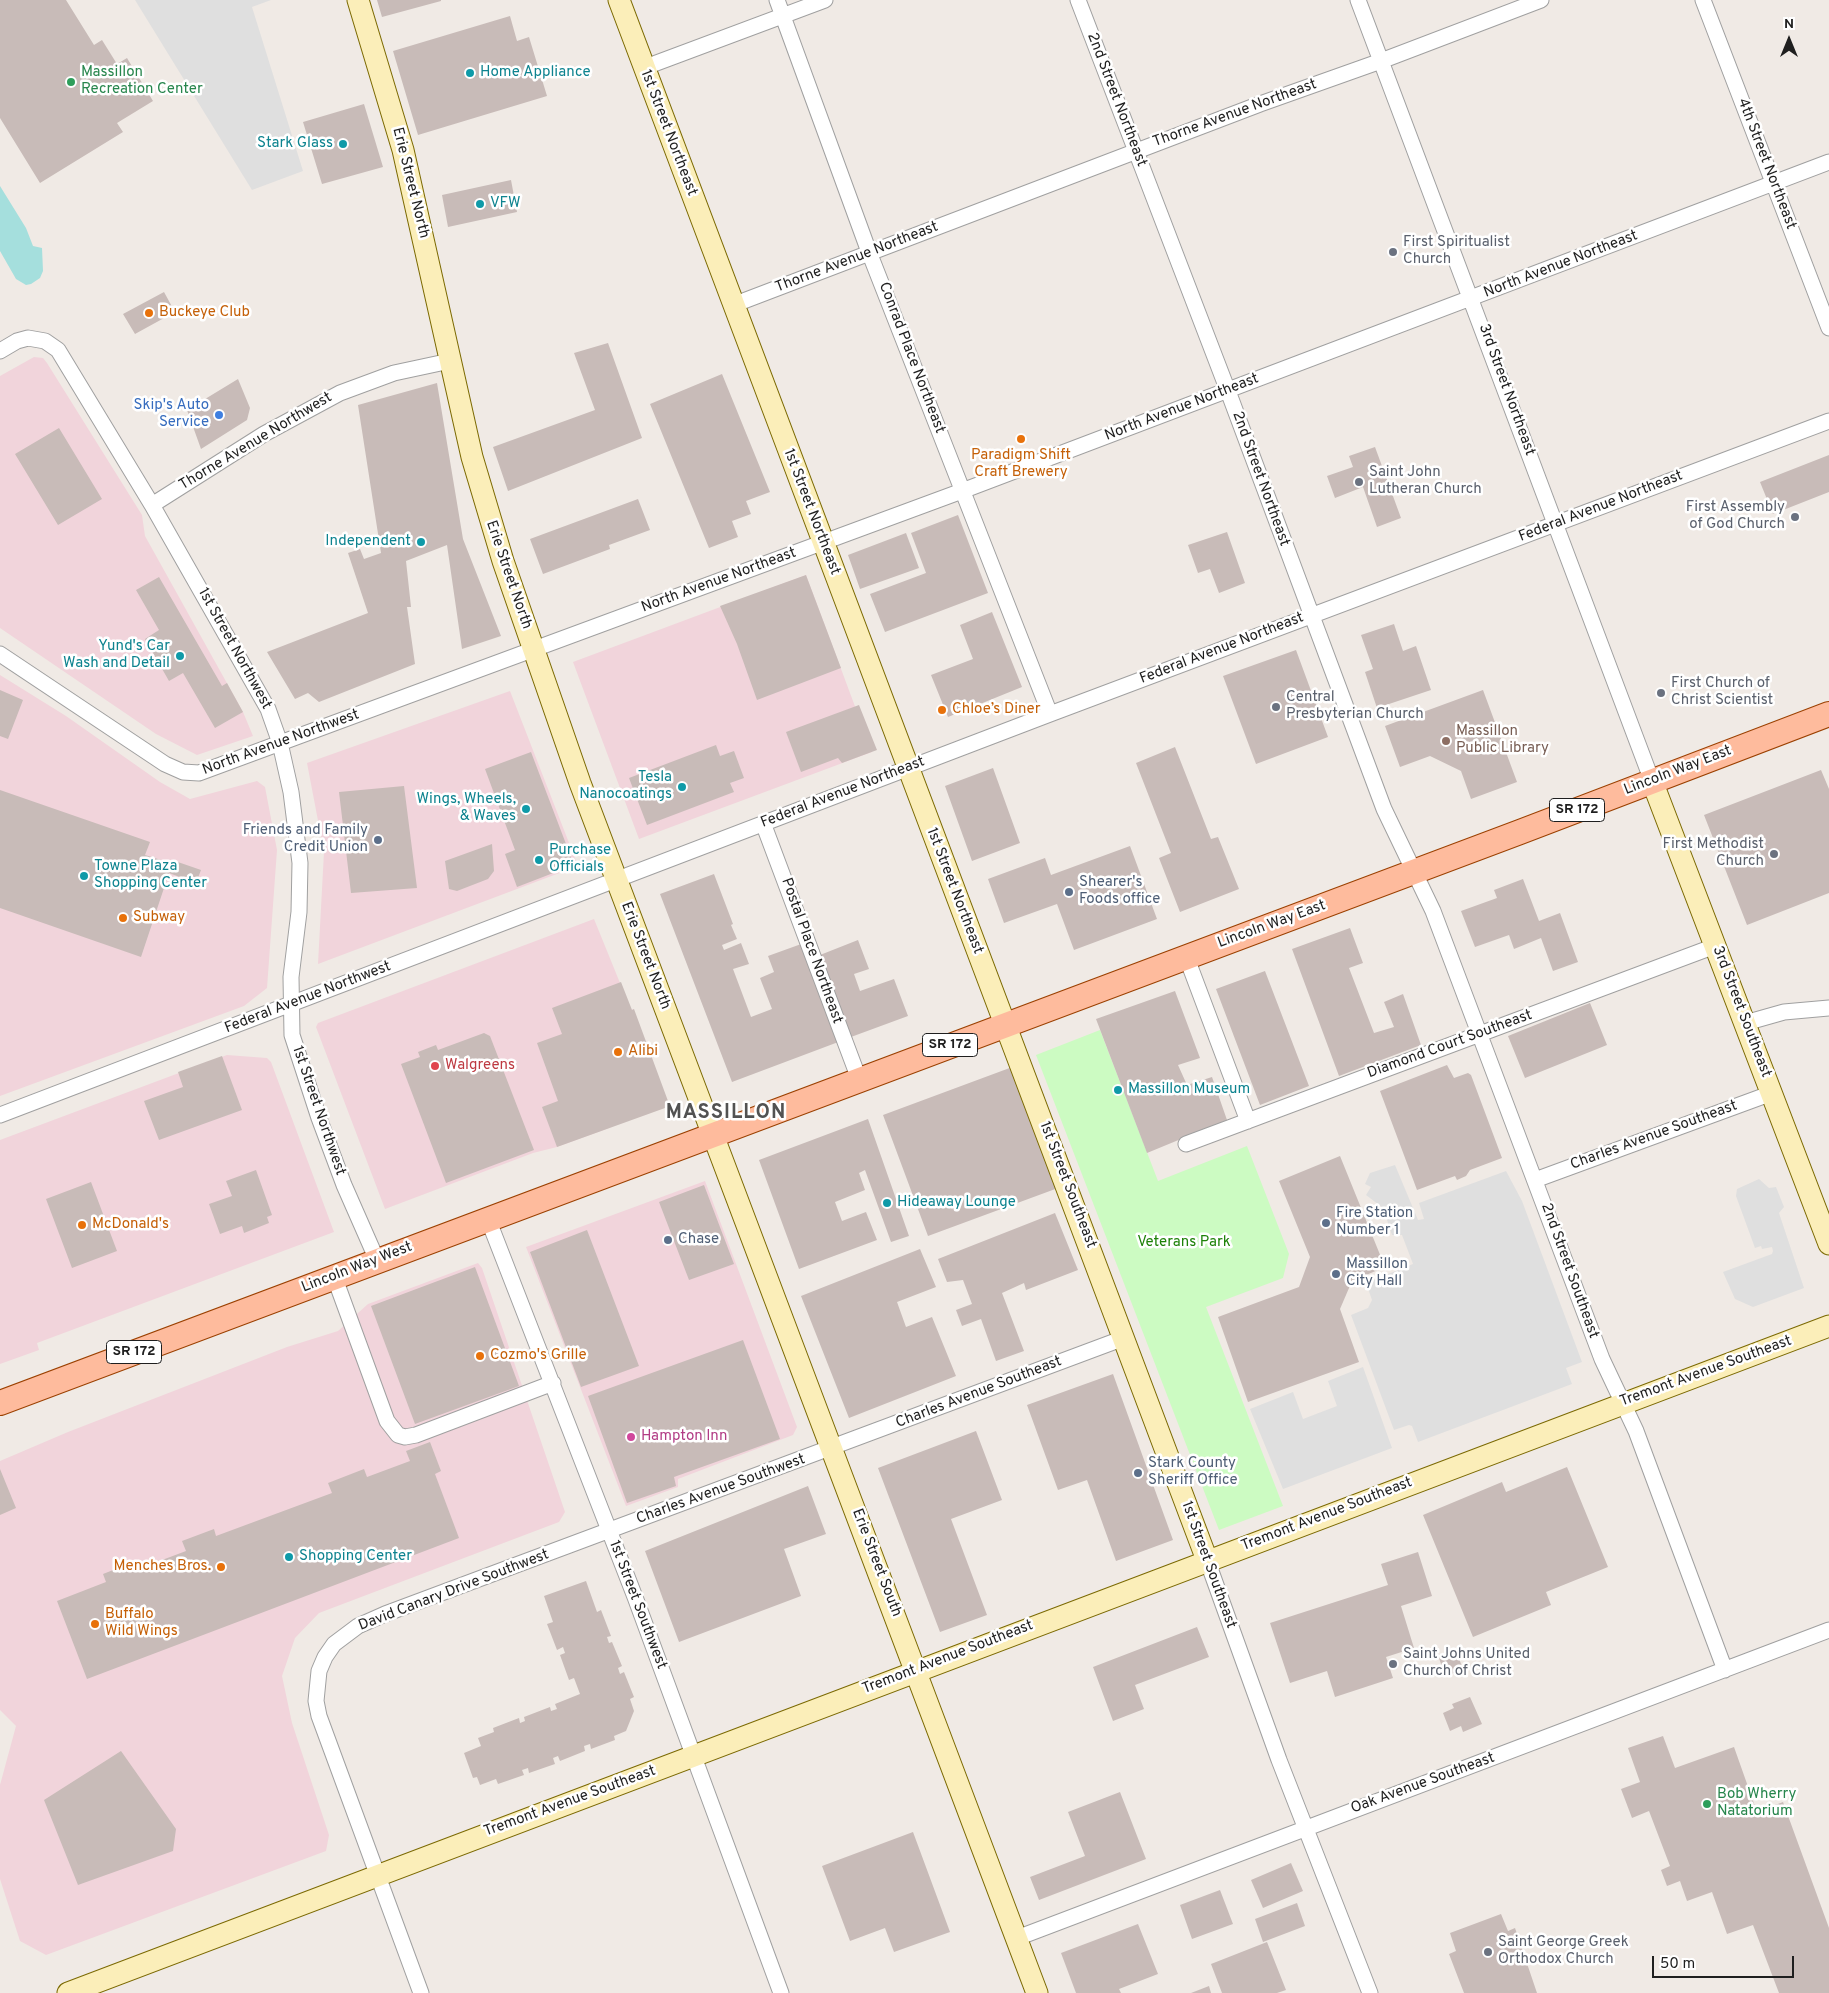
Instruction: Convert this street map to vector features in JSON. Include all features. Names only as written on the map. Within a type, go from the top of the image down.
[{"type":"main road","name":"Lincoln Way East","points":[[713,1134],[1829,714]]},
{"type":"main road","name":"Lincoln Way West","points":[[0,1402],[713,1134]]},
{"type":"street","name":"Erie Street North","points":[[358,0],[403,150],[450,361],[486,509],[616,879],[713,1134]]},
{"type":"street","name":"1st Street Northeast","points":[[619,0],[822,543],[1005,1024]]},
{"type":"street","name":"Conrad Place Northeast","points":[[777,0],[869,252],[1050,714]]},
{"type":"street","points":[[643,68],[825,0]]},
{"type":"street","name":"2nd Street Northeast","points":[[1078,0],[1228,391],[1384,808],[1414,871]]},
{"type":"street","name":"3rd Street Northeast","points":[[1358,0],[1652,781]]},
{"type":"street","name":"Thorne Avenue Northeast","points":[[733,305],[869,252],[1542,0]]},
{"type":"street","name":"4th Street Northeast","points":[[1703,0],[1829,328]]},
{"type":"street","name":"North Avenue Northeast","points":[[534,650],[1472,300],[1829,162]]},
{"type":"street","name":"1st Street Northwest","points":[[0,351],[20,340],[38,339],[52,344],[63,357],[152,505],[268,708],[280,744],[292,801],[300,863],[299,912],[290,1005],[292,1035],[344,1185],[377,1260]]},
{"type":"street","name":"Thorne Avenue Northwest","points":[[152,505],[264,434],[340,393],[394,374],[450,361]]},
{"type":"street","name":"Federal Avenue Northeast","points":[[616,879],[1829,421]]},
{"type":"street","name":"North Avenue Northwest","points":[[0,654],[165,764],[183,772],[199,773],[534,650]]},
{"type":"street","name":"3rd Street Southeast","points":[[1652,781],[1829,1244]]},
{"type":"street","name":"Postal Place Northeast","points":[[763,823],[859,1079]]},
{"type":"street","name":"2nd Street Southeast","points":[[1414,871],[1433,911],[1602,1359],[1636,1431],[1725,1670]]},
{"type":"street","name":"Federal Avenue Northwest","points":[[0,1115],[616,879]]},
{"type":"street","name":"Diamond Court Southeast","points":[[1186,1144],[1715,946]]},
{"type":"street","points":[[1186,956],[1248,1121]]},
{"type":"street","points":[[1745,1023],[1784,1012],[1829,1008]]},
{"type":"street","name":"1st Street Southeast","points":[[1005,1024],[1306,1828],[1370,1993]]},
{"type":"street","name":"Charles Avenue Southeast","points":[[1535,1180],[1772,1093]]},
{"type":"street","name":"Erie Street South","points":[[713,1134],[1037,1993]]},
{"type":"street","name":"1st Street Southwest","points":[[488,1218],[610,1531],[781,1993]]},
{"type":"street","points":[[334,1276],[387,1420],[398,1435],[405,1437],[416,1435],[553,1383]]},
{"type":"street","name":"Tremont Avenue Southeast","points":[[68,1993],[377,1874],[1829,1326]]},
{"type":"street","name":"Charles Avenue Southeast","points":[[833,1449],[1124,1338]]},
{"type":"street","name":"Charles Avenue Southwest","points":[[610,1531],[833,1449]]},
{"type":"street","name":"David Canary Drive Southwest","points":[[421,1993],[320,1716],[316,1686],[325,1656],[346,1634],[385,1614],[610,1531]]},
{"type":"street","name":"Oak Avenue Southeast","points":[[1017,1938],[1829,1630]]},
{"type":"shaded area","points":[[135,0],[271,0],[252,7],[303,171],[252,190]]},
{"type":"shaded area","points":[[34,357],[43,358],[47,363],[142,515],[145,536],[243,712],[253,736],[197,755],[156,734],[0,628],[0,376]]},
{"type":"shaded area","points":[[806,575],[872,752],[639,839],[573,662]]},
{"type":"shaded area","points":[[0,675],[66,716],[160,782],[190,799],[257,781],[265,787],[277,850],[267,988],[244,1006],[0,1096]]},
{"type":"shaded area","points":[[510,691],[578,866],[318,964],[324,852],[307,763]]},
{"type":"shaded area","points":[[594,919],[631,1010],[634,1009],[609,1128],[557,1147],[533,1153],[385,1209],[316,1027],[318,1023]]},
{"type":"shaded area","points":[[227,1055],[267,1058],[271,1062],[334,1232],[37,1343],[39,1350],[0,1364],[0,1140]]},
{"type":"shaded area","points":[[1395,1165],[1418,1220],[1424,1219],[1419,1203],[1506,1171],[1522,1201],[1582,1362],[1566,1368],[1572,1384],[1418,1442],[1412,1426],[1409,1425],[1394,1430],[1351,1315],[1368,1308],[1372,1300],[1366,1283],[1413,1264],[1402,1235],[1392,1235],[1383,1208],[1366,1195],[1371,1187],[1365,1184],[1370,1173]]},
{"type":"shaded area","points":[[1759,1179],[1769,1188],[1776,1187],[1784,1207],[1779,1213],[1804,1288],[1753,1307],[1735,1299],[1723,1272],[1772,1254],[1772,1247],[1762,1249],[1761,1246],[1755,1248],[1736,1196],[1737,1189]]},
{"type":"shaded area","points":[[705,1181],[797,1427],[793,1435],[678,1479],[678,1487],[626,1506],[526,1247]]},
{"type":"shaded area","points":[[478,1263],[482,1268],[565,1512],[559,1522],[319,1613],[295,1638],[282,1676],[292,1723],[329,1835],[326,1851],[46,1955],[20,1941],[0,1879],[0,1785],[16,1726],[0,1710],[0,1461],[68,1432],[287,1347],[338,1331],[368,1304]]},
{"type":"shaded area","points":[[1363,1367],[1392,1448],[1283,1489],[1250,1409],[1293,1392],[1303,1419],[1337,1406],[1328,1381]]},
{"type":"green space","name":"Veterans Park","points":[[1100,1030],[1158,1181],[1247,1146],[1289,1254],[1283,1278],[1206,1307],[1283,1506],[1219,1530],[1036,1055]]},
{"type":"water","points":[[0,186],[26,228],[33,246],[42,248],[43,271],[40,278],[31,284],[26,285],[16,279],[0,251]]},
{"type":"building","name":"Massillon Recreation Center","points":[[0,0],[66,0],[94,45],[102,40],[117,64],[127,58],[153,101],[117,123],[123,132],[40,183],[0,118]]},
{"type":"building","points":[[377,0],[441,0],[441,1],[382,17]]},
{"type":"building","name":"Home Appliance","points":[[510,16],[517,41],[529,37],[547,96],[418,135],[393,51]]},
{"type":"building","name":"Stark Glass","points":[[364,104],[383,167],[322,184],[303,122]]},
{"type":"building","name":"VFW","points":[[511,180],[517,212],[448,227],[442,195]]},
{"type":"building","name":"Buckeye Club","points":[[164,292],[175,312],[135,334],[123,314]]},
{"type":"building","points":[[608,343],[642,438],[508,491],[493,447],[595,410],[574,353]]},
{"type":"building","points":[[722,374],[770,492],[746,501],[751,514],[732,521],[738,537],[709,548],[650,404]]},
{"type":"building","name":"Skip's Auto Service","points":[[238,379],[250,408],[247,420],[201,449],[187,410]]},
{"type":"building","name":"Independent","points":[[437,383],[463,539],[501,636],[462,649],[447,545],[406,561],[411,607],[407,607],[415,664],[319,702],[308,693],[295,699],[267,652],[368,613],[348,553],[360,549],[364,559],[381,553],[358,405]]},
{"type":"building","points":[[59,428],[102,499],[58,525],[15,454]]},
{"type":"building","name":"Saint John Lutheran Church","points":[[1375,447],[1401,518],[1377,527],[1363,487],[1335,498],[1327,476],[1353,467],[1349,456]]},
{"type":"building","points":[[1829,455],[1829,492],[1773,514],[1760,482]]},
{"type":"building","points":[[638,499],[650,530],[609,545],[610,549],[543,574],[530,539]]},
{"type":"building","points":[[958,515],[988,593],[885,632],[870,594],[926,573],[911,533]]},
{"type":"building","points":[[1227,532],[1245,583],[1219,593],[1210,569],[1198,573],[1188,545]]},
{"type":"building","points":[[906,533],[919,568],[860,589],[848,555]]},
{"type":"building","points":[[806,575],[841,668],[757,700],[737,644],[720,606]]},
{"type":"building","name":"Yund's Car Wash and Detail","points":[[159,577],[222,686],[227,683],[243,712],[215,728],[183,673],[169,681],[145,639],[159,630],[136,590]]},
{"type":"building","points":[[992,612],[1022,687],[948,717],[931,675],[973,659],[960,625]]},
{"type":"building","points":[[1394,624],[1403,651],[1416,646],[1431,690],[1377,708],[1365,672],[1373,669],[1361,635]]},
{"type":"building","name":"Central Presbyterian Church","points":[[1296,650],[1328,737],[1256,764],[1223,676]]},
{"type":"building","points":[[0,690],[23,700],[8,739],[0,736]]},
{"type":"building","name":"Massillon Public Library","points":[[1483,690],[1517,782],[1471,799],[1461,771],[1430,756],[1400,767],[1385,726]]},
{"type":"building","points":[[859,705],[877,750],[842,763],[838,758],[801,772],[786,732]]},
{"type":"building","name":"Tesla Nanocoatings","points":[[716,745],[720,756],[734,751],[744,778],[730,783],[734,792],[647,825],[629,778]]},
{"type":"building","points":[[1175,747],[1211,839],[1218,837],[1239,889],[1180,912],[1159,858],[1171,853],[1136,763]]},
{"type":"building","points":[[531,752],[574,865],[517,887],[505,854],[515,850],[485,769]]},
{"type":"building","points":[[993,768],[1020,843],[972,861],[945,786]]},
{"type":"building","name":"First Methodist Church","points":[[1821,770],[1829,789],[1829,893],[1747,925],[1704,815]]},
{"type":"building","name":"Friends and Family Credit Union","points":[[404,786],[417,888],[351,893],[339,792]]},
{"type":"building","name":"Towne Plaza Shopping Center","points":[[0,790],[150,842],[145,855],[174,864],[175,861],[201,870],[196,883],[169,873],[141,957],[0,908]]},
{"type":"building","points":[[492,844],[494,871],[488,879],[457,891],[449,889],[445,861]]},
{"type":"building","name":"Shearer's Foods office","points":[[1130,846],[1157,919],[1074,950],[1057,904],[1004,923],[988,879],[1045,858],[1051,875]]},
{"type":"building","points":[[714,874],[737,939],[722,945],[724,950],[741,943],[749,964],[733,969],[751,1017],[772,1009],[760,978],[774,972],[768,956],[804,943],[841,1041],[732,1082],[660,894]]},
{"type":"building","points":[[1523,879],[1539,921],[1560,913],[1578,962],[1553,971],[1541,938],[1514,949],[1509,935],[1475,947],[1461,911],[1497,898],[1494,890]]},
{"type":"building","points":[[1350,928],[1363,963],[1349,968],[1374,1033],[1394,1027],[1384,1002],[1403,994],[1421,1045],[1339,1076],[1292,949]]},
{"type":"building","points":[[858,940],[869,969],[854,974],[860,991],[894,979],[908,1016],[851,1037],[820,955]]},
{"type":"building","points":[[1265,971],[1309,1086],[1260,1105],[1216,989]]},
{"type":"building","points":[[621,982],[632,1010],[634,1009],[668,1101],[665,1108],[557,1147],[542,1107],[558,1101],[537,1043],[562,1034],[552,1008]]},
{"type":"building","points":[[1175,991],[1200,1058],[1178,1065],[1187,1085],[1212,1077],[1227,1120],[1147,1153],[1096,1019]]},
{"type":"building","points":[[1590,1003],[1607,1045],[1525,1078],[1508,1036]]},
{"type":"building","name":"Walgreens","points":[[484,1033],[490,1036],[534,1150],[446,1183],[401,1064],[420,1057],[418,1052],[436,1045],[438,1050]]},
{"type":"building","points":[[222,1056],[242,1110],[159,1140],[144,1101],[183,1087],[178,1072]]},
{"type":"building","points":[[1447,1065],[1454,1078],[1468,1073],[1471,1075],[1502,1158],[1470,1170],[1466,1176],[1457,1180],[1455,1176],[1417,1190],[1380,1091]]},
{"type":"building","points":[[1015,1066],[1058,1188],[928,1236],[883,1115]]},
{"type":"building","points":[[868,1119],[909,1236],[891,1242],[865,1170],[859,1173],[865,1190],[835,1202],[842,1221],[866,1212],[877,1240],[799,1269],[759,1160]]},
{"type":"building","name":"Massillon City Hall","points":[[1340,1156],[1385,1267],[1352,1281],[1340,1309],[1359,1362],[1248,1402],[1218,1317],[1299,1287],[1310,1257],[1279,1181]]},
{"type":"building","points":[[256,1170],[272,1215],[267,1217],[269,1223],[244,1233],[242,1226],[220,1234],[209,1204],[232,1196],[226,1181]]},
{"type":"building","name":"McDonald's","points":[[91,1182],[117,1251],[72,1268],[46,1199]]},
{"type":"building","points":[[704,1185],[734,1264],[689,1280],[659,1202]]},
{"type":"building","points":[[1055,1213],[1078,1270],[1026,1290],[1024,1283],[1002,1293],[1024,1351],[996,1361],[981,1319],[962,1326],[956,1310],[972,1304],[963,1280],[947,1282],[938,1259]]},
{"type":"building","points":[[587,1230],[639,1366],[581,1387],[530,1252]]},
{"type":"building","points":[[920,1249],[936,1287],[897,1302],[906,1327],[932,1317],[956,1376],[849,1418],[801,1296]]},
{"type":"building","points":[[475,1267],[519,1386],[415,1424],[371,1306]]},
{"type":"building","points":[[743,1340],[780,1439],[674,1477],[676,1486],[627,1503],[588,1396]]},
{"type":"building","points":[[1113,1374],[1173,1540],[1116,1561],[1087,1480],[1058,1490],[1027,1405]]},
{"type":"building","points":[[976,1431],[1002,1500],[951,1519],[987,1615],[940,1632],[878,1468]]},
{"type":"building","name":"Shopping Center","points":[[430,1442],[441,1471],[435,1474],[459,1538],[87,1679],[57,1601],[106,1582],[103,1574],[131,1563],[133,1571],[186,1551],[182,1541],[214,1529],[216,1536],[332,1493],[328,1483],[364,1469],[367,1477],[410,1461],[406,1451]]},
{"type":"building","points":[[1567,1467],[1608,1567],[1546,1592],[1551,1605],[1473,1637],[1423,1515],[1502,1482],[1506,1492]]},
{"type":"building","points":[[0,1469],[16,1508],[0,1515]]},
{"type":"building","points":[[808,1486],[826,1534],[784,1549],[801,1596],[679,1642],[645,1551]]},
{"type":"building","points":[[1418,1552],[1432,1596],[1401,1606],[1414,1648],[1386,1657],[1393,1678],[1335,1697],[1327,1671],[1290,1683],[1270,1623],[1388,1585],[1381,1564]]},
{"type":"building","points":[[586,1581],[597,1612],[601,1610],[611,1636],[607,1637],[609,1643],[612,1642],[622,1666],[618,1668],[620,1674],[624,1672],[634,1697],[630,1699],[634,1711],[626,1731],[614,1736],[615,1740],[591,1749],[590,1744],[584,1746],[585,1751],[560,1761],[558,1756],[553,1758],[555,1764],[529,1773],[528,1768],[522,1770],[524,1775],[498,1784],[496,1779],[480,1785],[477,1777],[473,1778],[464,1753],[481,1746],[478,1738],[494,1732],[493,1728],[519,1718],[520,1723],[525,1721],[524,1717],[550,1707],[551,1711],[557,1709],[555,1704],[580,1694],[574,1678],[569,1680],[560,1655],[565,1653],[563,1647],[557,1650],[547,1624],[553,1622],[544,1596]]},
{"type":"building","points":[[1197,1627],[1209,1657],[1135,1685],[1144,1709],[1113,1721],[1093,1667]]},
{"type":"building","points":[[1456,1649],[1463,1670],[1445,1676],[1438,1655]]},
{"type":"building","points":[[1470,1697],[1482,1724],[1463,1732],[1461,1726],[1450,1731],[1443,1713],[1454,1708],[1452,1704]]},
{"type":"building","points":[[1663,1736],[1675,1768],[1734,1747],[1757,1812],[1783,1802],[1829,1928],[1829,1993],[1779,1993],[1753,1925],[1727,1934],[1712,1892],[1687,1901],[1680,1881],[1667,1886],[1661,1870],[1670,1866],[1649,1811],[1632,1818],[1621,1789],[1640,1782],[1628,1748]]},
{"type":"building","points":[[121,1751],[176,1829],[173,1851],[78,1885],[44,1800]]},
{"type":"building","points":[[1120,1792],[1146,1859],[1039,1900],[1030,1877],[1085,1856],[1068,1812]]},
{"type":"building","points":[[913,1832],[950,1932],[894,1952],[885,1928],[850,1941],[822,1866]]},
{"type":"building","points":[[1291,1863],[1303,1891],[1263,1908],[1251,1880]]},
{"type":"building","points":[[1220,1890],[1233,1924],[1192,1939],[1180,1905]]},
{"type":"building","points":[[1297,1903],[1305,1926],[1263,1942],[1255,1919]]},
{"type":"building","name":"Saint George Greek Orthodox Church","points":[[1501,1914],[1508,1931],[1515,1928],[1537,1993],[1464,1993],[1449,1954],[1456,1951],[1450,1933]]},
{"type":"building","points":[[1138,1924],[1158,1974],[1119,1989],[1121,1993],[1076,1993],[1061,1953]]},
{"type":"building","points":[[1267,1942],[1286,1990],[1277,1993],[1222,1993],[1211,1964]]},
{"type":"building","points":[[1209,1986],[1211,1993],[1191,1993]]},
{"type":"place","name":"Home Appliance","points":[[470,73]]},
{"type":"place","name":"Massillon Recreation Center","points":[[71,82]]},
{"type":"place","name":"Stark Glass","points":[[343,144]]},
{"type":"place","name":"VFW","points":[[480,204]]},
{"type":"place","name":"First Spiritualist Church","points":[[1393,252]]},
{"type":"place","name":"Buckeye Club","points":[[149,313]]},
{"type":"place","name":"Skip's Auto Service","points":[[219,415]]},
{"type":"place","name":"Paradigm Shift Craft Brewery","points":[[1021,439]]},
{"type":"place","name":"Saint John Lutheran Church","points":[[1359,482]]},
{"type":"place","name":"First Assembly of God Church","points":[[1795,517]]},
{"type":"place","name":"Independent","points":[[421,542]]},
{"type":"place","name":"Yund's Car Wash and Detail","points":[[180,656]]},
{"type":"place","name":"First Church of Christ Scientist","points":[[1661,693]]},
{"type":"place","name":"Central Presbyterian Church","points":[[1276,707]]},
{"type":"place","name":"Chloe’s Diner","points":[[942,710]]},
{"type":"place","name":"Massillon Public Library","points":[[1446,741]]},
{"type":"place","name":"Tesla Nanocoatings","points":[[682,787]]},
{"type":"place","name":"Wings, Wheels, & Waves","points":[[526,809]]},
{"type":"place","name":"Friends and Family Credit Union","points":[[378,840]]},
{"type":"place","name":"First Methodist Church","points":[[1774,854]]},
{"type":"place","name":"Purchase Officials","points":[[539,860]]},
{"type":"place","name":"Towne Plaza Shopping Center","points":[[84,876]]},
{"type":"place","name":"Shearer's Foods office","points":[[1069,892]]},
{"type":"place","name":"Subway","points":[[123,918]]},
{"type":"place","name":"Alibi","points":[[618,1052]]},
{"type":"place","name":"Walgreens","points":[[435,1066]]},
{"type":"place","name":"Massillon Museum","points":[[1118,1090]]},
{"type":"place","name":"Hideaway Lounge","points":[[887,1203]]},
{"type":"place","name":"Fire Station Number 1","points":[[1326,1223]]},
{"type":"place","name":"McDonald's","points":[[82,1225]]},
{"type":"place","name":"Chase","points":[[668,1240]]},
{"type":"place","name":"Massillon City Hall","points":[[1336,1274]]},
{"type":"place","name":"Cozmo's Grille","points":[[480,1356]]},
{"type":"place","name":"Hampton Inn","points":[[631,1437]]},
{"type":"place","name":"Stark County Sheriff Office","points":[[1138,1473]]},
{"type":"place","name":"Shopping Center","points":[[289,1557]]},
{"type":"place","name":"Menches Bros.","points":[[221,1567]]},
{"type":"place","name":"Buffalo Wild Wings","points":[[95,1624]]},
{"type":"place","name":"Saint Johns United Church of Christ","points":[[1393,1664]]},
{"type":"place","name":"Bob Wherry Natatorium","points":[[1707,1804]]},
{"type":"place","name":"Saint George Greek Orthodox Church","points":[[1488,1952]]},
{"type":"district","name":"MASSILLON","points":[[726,1114]]}]
